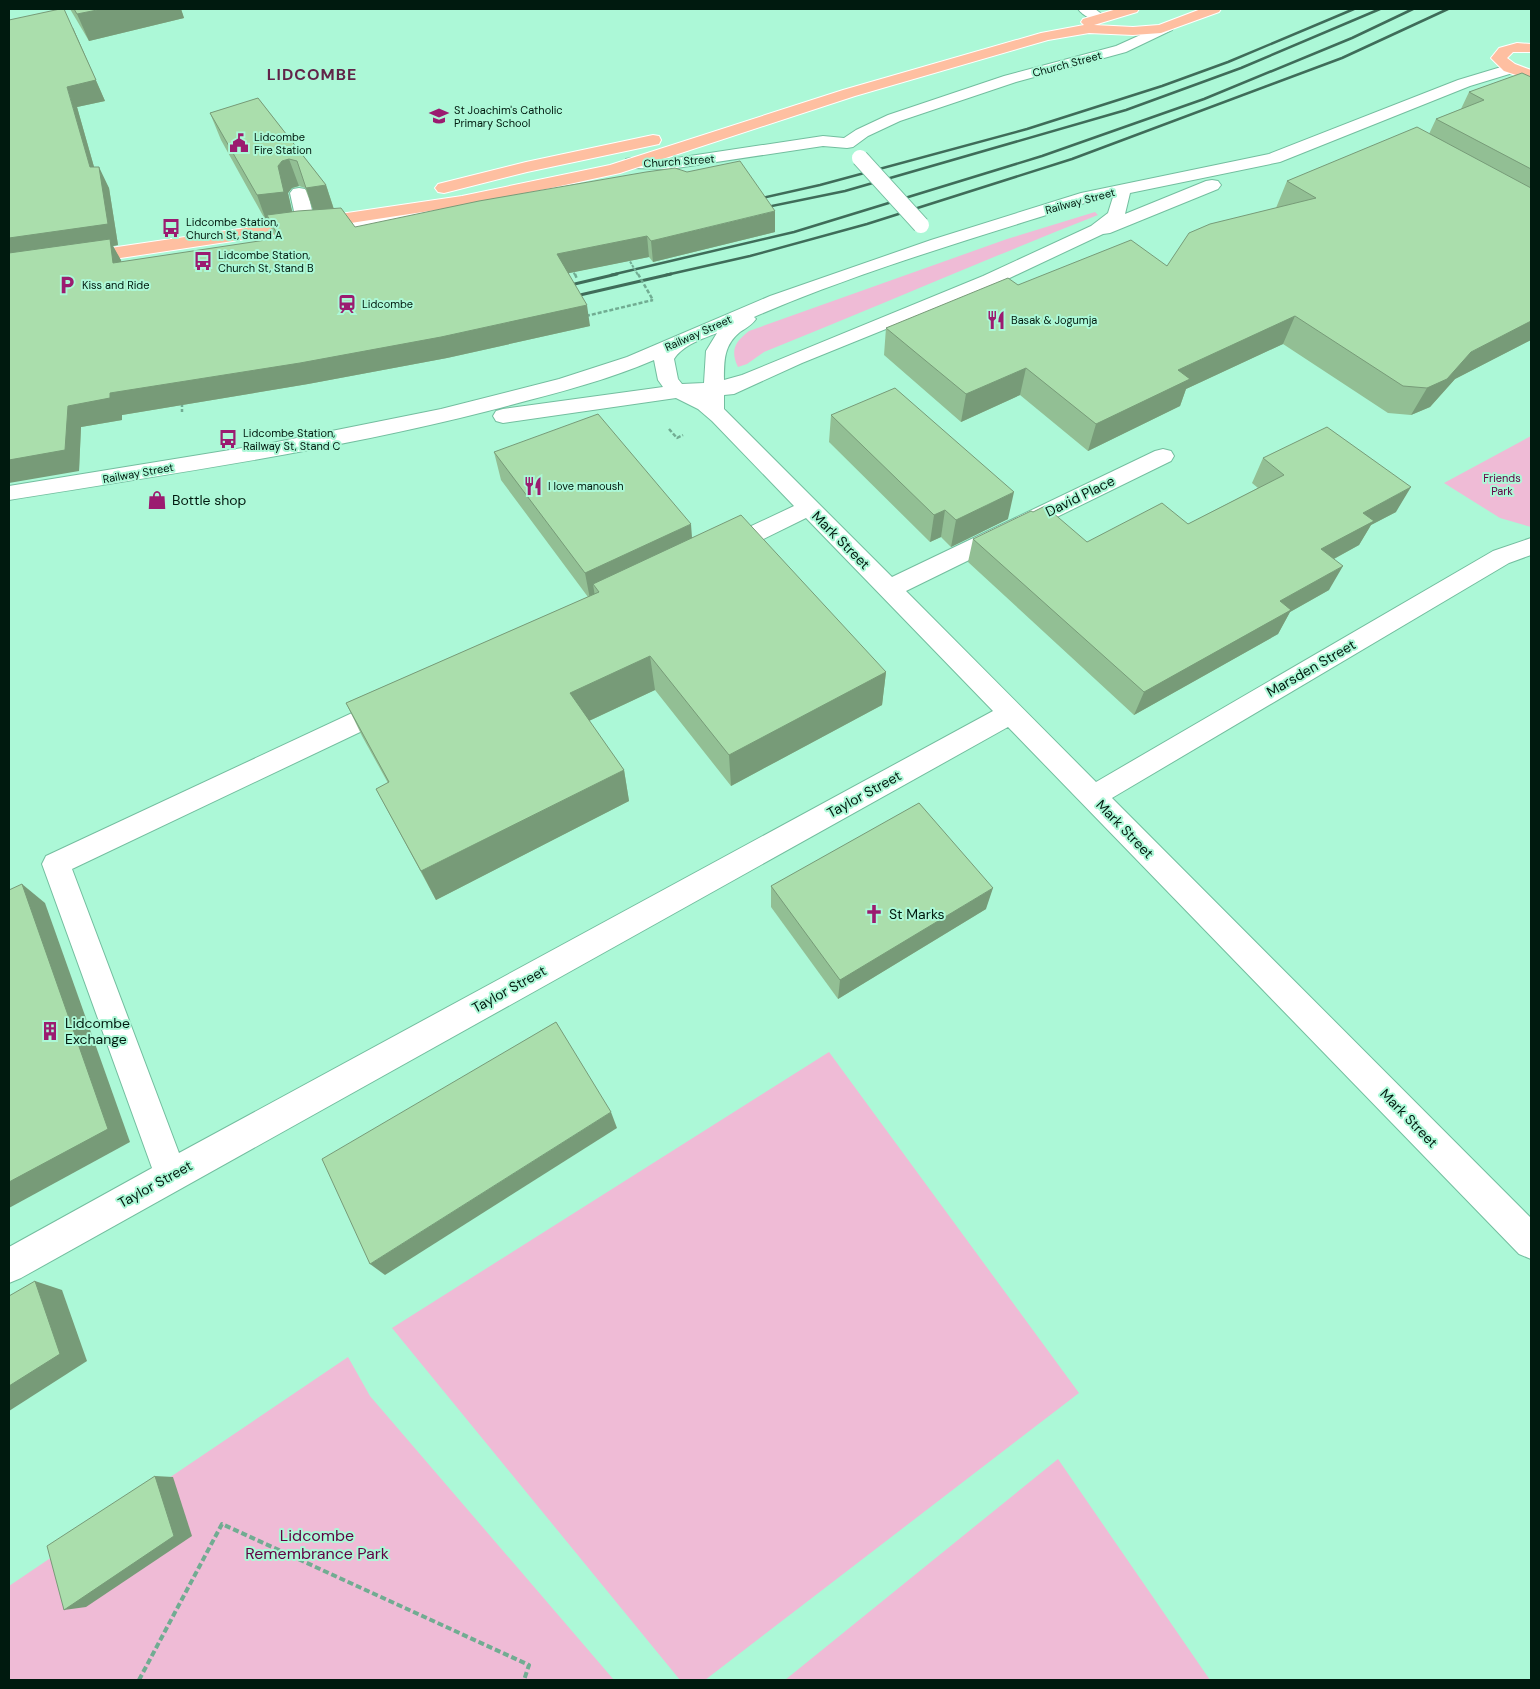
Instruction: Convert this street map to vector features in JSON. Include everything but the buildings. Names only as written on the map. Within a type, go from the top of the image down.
[{"type":"main road","points":[[1046,36],[1132,9]]},
{"type":"main road","points":[[1123,31],[1174,9]]},
{"type":"main road","name":"Church Street","points":[[632,162],[849,94],[1046,36],[1078,30],[1123,31],[1167,27],[1214,9]]},
{"type":"main road","points":[[1531,48],[1507,49],[1501,53],[1499,58],[1503,64],[1511,69],[1531,75]]},
{"type":"main road","points":[[306,225],[479,178],[704,130],[849,94]]},
{"type":"main road","points":[[365,210],[599,162],[632,162]]},
{"type":"main road","points":[[9,269],[485,197],[604,172],[632,162]]},
{"type":"street","points":[[1085,9],[1100,18]]},
{"type":"street","name":"Church Street","points":[[632,162],[670,164],[823,141],[847,143],[862,133],[894,118],[1010,79],[1121,49],[1167,27]]},
{"type":"street","points":[[1010,79],[1123,31]]},
{"type":"street","name":"Railway Street","points":[[9,493],[267,450],[679,391],[714,389],[742,381],[933,304],[1075,241],[1363,123],[1464,83],[1511,69]]},
{"type":"street","points":[[1363,123],[1379,131]]},
{"type":"street","points":[[847,143],[937,244]]},
{"type":"street","name":"Railway Street","points":[[267,450],[441,416],[566,384],[634,361],[778,300],[937,244],[1087,197],[1262,161],[1296,150]]},
{"type":"street","points":[[644,180],[765,151]]},
{"type":"street","points":[[299,192],[306,225],[411,218],[625,183]]},
{"type":"street","name":"Railway Street","points":[[1075,241],[1112,221],[1119,211],[1122,190]]},
{"type":"street","points":[[718,412],[714,389],[713,356],[718,345],[738,324],[778,300]]},
{"type":"street","points":[[679,391],[668,380],[663,364],[667,352],[684,340]]},
{"type":"street","name":"Railway Street","points":[[718,412],[721,395],[742,381]]},
{"type":"street","name":"Mark Street","points":[[679,391],[718,412],[809,508],[1531,1242]]},
{"type":"street","name":"David Place","points":[[889,589],[1163,456]]},
{"type":"street","points":[[700,560],[809,508]]},
{"type":"street","name":"Marsden Street","points":[[1094,796],[1501,557],[1531,546]]},
{"type":"street","points":[[171,1175],[56,864],[414,695]]},
{"type":"street","name":"Taylor Street","points":[[9,1266],[1011,713]]},
{"type":"path","points":[[578,319],[653,300],[625,252]]},
{"type":"path","points":[[570,264],[577,279]]},
{"type":"path","points":[[181,397],[182,412]]},
{"type":"path","points":[[139,1680],[222,1524],[529,1665],[524,1680]]},
{"type":"green space","points":[[1095,212],[1098,215],[764,352],[747,364],[738,367],[734,356],[735,347],[740,339],[749,331],[1007,239]]},
{"type":"green space","name":"Friends Park","points":[[1531,436],[1531,527],[1500,518],[1444,483]]},
{"type":"green space","points":[[829,1052],[1079,1393],[705,1680],[680,1680],[392,1328]]},
{"type":"green space","name":"Lidcombe Remembrance Park","points":[[348,1357],[370,1396],[614,1680],[9,1680],[9,1586]]},
{"type":"green space","points":[[1058,1459],[1210,1680],[785,1680]]},
{"type":"railway","points":[[753,200],[820,185],[1027,129],[1162,86],[1228,62],[1354,9]]},
{"type":"railway","points":[[757,209],[845,191],[1126,110],[1241,68],[1380,9]]},
{"type":"railway","points":[[611,275],[794,232],[1042,156],[1204,99],[1352,38],[1413,9]]},
{"type":"railway","points":[[666,275],[750,256],[867,224],[1072,159],[1342,58],[1448,9]]},
{"type":"railway","points":[[562,287],[617,274]]},
{"type":"railway","points":[[567,298],[671,274]]},
{"type":"place","name":"St Joachim's Catholic Primary School","points":[[439,116]]},
{"type":"place","name":"Lidcombe Fire Station","points":[[239,143]]},
{"type":"place","name":"Lidcombe Station, Church St, Stand A","points":[[171,228]]},
{"type":"place","name":"Lidcombe Station, Church St, Stand B","points":[[203,261]]},
{"type":"place","name":"Kiss and Ride","points":[[67,285]]},
{"type":"place","name":"Lidcombe","points":[[347,304]]},
{"type":"place","name":"Basak & Jogumja","points":[[996,320]]},
{"type":"place","name":"Lidcombe Station, Railway St, Stand C","points":[[228,439]]},
{"type":"place","name":"I love manoush","points":[[533,486]]},
{"type":"place","name":"Bottle shop","points":[[157,500]]},
{"type":"place","name":"St Marks","points":[[874,914]]},
{"type":"place","name":"Lidcombe Exchange","points":[[50,1031]]},
{"type":"district","name":"LIDCOMBE","points":[[312,74]]}]
